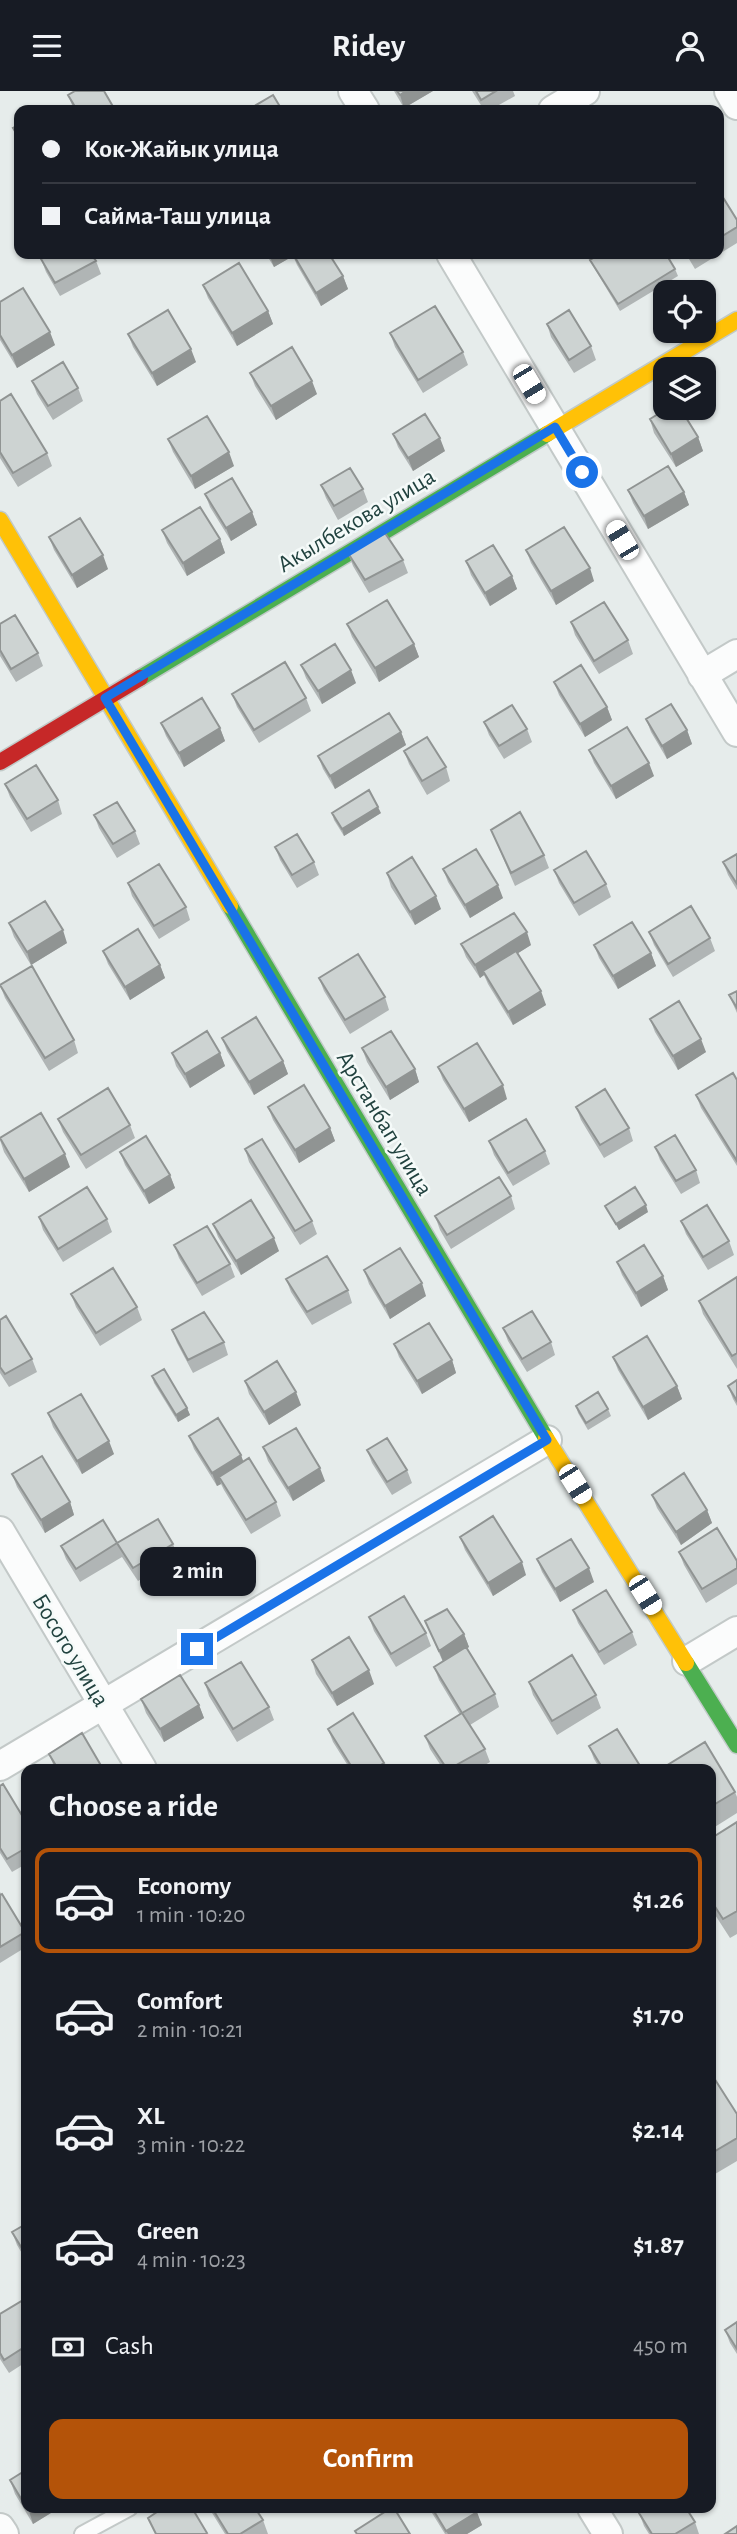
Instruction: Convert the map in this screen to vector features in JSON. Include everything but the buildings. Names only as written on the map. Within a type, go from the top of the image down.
[{"type":"street","points":[[561,105],[585,91]]},
{"type":"street","points":[[729,91],[737,105]]},
{"type":"street","points":[[454,259],[737,732]]},
{"type":"street","name":"Акылбекова улица","points":[[0,762],[737,320]]},
{"type":"street","name":"Арстанбап улица","points":[[0,520],[547,1440],[737,1745]]},
{"type":"street","points":[[702,675],[737,654]]},
{"type":"street","points":[[0,1766],[547,1440]]},
{"type":"street","name":"Босого улица","points":[[0,1531],[139,1764]]},
{"type":"street","points":[[687,1661],[737,1631]]},
{"type":"street","points":[[595,2513],[608,2534]]},
{"type":"street","points":[[0,2528],[4,2534]]},
{"type":"lane","points":[[82,2534],[121,2513]]},
{"type":"traffic: fast","points":[[140,678],[547,434]]},
{"type":"traffic: fast","points":[[230,906],[546,1438]]},
{"type":"traffic: fast","points":[[686,1663],[737,1745]]},
{"type":"traffic: slow","points":[[547,434],[737,320]]},
{"type":"traffic: slow","points":[[0,520],[230,906]]},
{"type":"traffic: slow","points":[[546,1438],[686,1663]]},
{"type":"traffic: jam","points":[[0,762],[140,678]]},
{"type":"route","points":[[197,1649],[547,1440],[105,698],[555,427],[582,472]]}]
